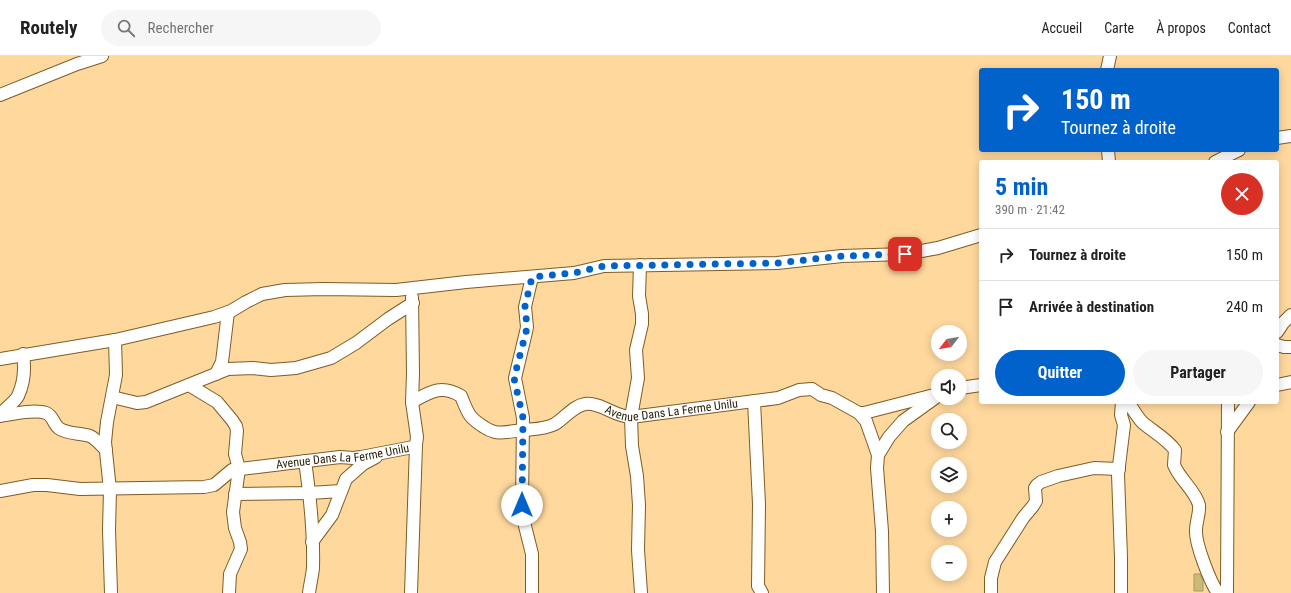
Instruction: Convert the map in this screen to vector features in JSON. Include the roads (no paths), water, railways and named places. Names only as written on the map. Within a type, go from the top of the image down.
[{"type":"street","points":[[0,94],[77,64],[102,56]]},
{"type":"street","points":[[1107,68],[1110,56]]},
{"type":"street","points":[[1279,138],[1291,136]]},
{"type":"street","points":[[1221,160],[1235,152]]},
{"type":"street","points":[[0,358],[116,340],[214,317],[228,312],[262,294],[285,290],[324,288],[396,290],[466,282],[574,273],[604,266],[778,263],[842,256],[905,254],[938,248],[979,236]]},
{"type":"street","points":[[640,265],[639,296],[642,324],[636,350],[638,378],[631,417],[632,446],[636,464],[638,491],[638,550],[641,593]]},
{"type":"street","points":[[532,277],[525,306],[527,327],[514,378],[522,409],[522,505],[532,554],[532,593]]},
{"type":"street","points":[[412,288],[414,373],[412,402]]},
{"type":"street","points":[[112,397],[138,403],[146,402],[228,369],[253,368],[271,370],[296,368],[331,358],[356,343],[413,303]]},
{"type":"street","points":[[216,374],[222,362],[228,312]]},
{"type":"street","points":[[1279,329],[1291,315]]},
{"type":"street","points":[[111,593],[109,530],[110,490],[106,450],[107,422],[116,375],[116,340]]},
{"type":"street","points":[[1279,346],[1291,347]]},
{"type":"street","points":[[0,415],[18,396],[23,377],[23,354]]},
{"type":"street","points":[[1279,385],[1291,382]]},
{"type":"street","points":[[189,385],[217,402],[236,426],[237,431],[235,454],[238,469],[232,512],[241,549],[230,574],[229,593]]},
{"type":"street","points":[[967,387],[979,385]]},
{"type":"street","name":"Avenue Dans La Ferme Unilu","points":[[0,491],[33,485],[47,485],[80,490],[204,487],[214,484],[232,470],[340,457],[361,457],[413,447],[416,445],[416,437],[412,402],[435,390],[446,390],[461,396],[472,420],[495,433],[545,428],[564,418],[573,410],[586,404],[595,405],[624,417],[631,417],[778,398],[808,389],[837,401],[859,413]]},
{"type":"street","points":[[859,413],[878,410],[931,397]]},
{"type":"street","points":[[878,455],[889,437],[902,421],[931,400]]},
{"type":"street","points":[[754,401],[759,504],[758,586],[762,593]]},
{"type":"street","points":[[1121,593],[1119,469],[1124,425],[1121,415],[1122,404]]},
{"type":"street","points":[[1129,404],[1143,423],[1168,442],[1175,450],[1174,465],[1194,495],[1199,506],[1195,531],[1209,576],[1218,593]]},
{"type":"street","points":[[1226,593],[1228,404]]},
{"type":"street","points":[[1227,432],[1248,404]]},
{"type":"street","points":[[0,415],[36,412],[46,413],[54,419],[57,427],[60,429],[90,437],[97,441],[106,450]]},
{"type":"street","points":[[859,413],[866,420],[878,455],[877,468],[882,531],[883,593]]},
{"type":"street","points":[[411,593],[416,445]]},
{"type":"street","points":[[312,542],[332,515],[346,479],[350,474],[386,451]]},
{"type":"street","points":[[304,461],[309,493],[312,542],[313,569],[310,593]]},
{"type":"street","points":[[991,593],[991,578],[995,562],[1023,518],[1036,501],[1035,488],[1038,484],[1058,476],[1094,468],[1119,469]]},
{"type":"street","points":[[235,494],[341,491]]}]
